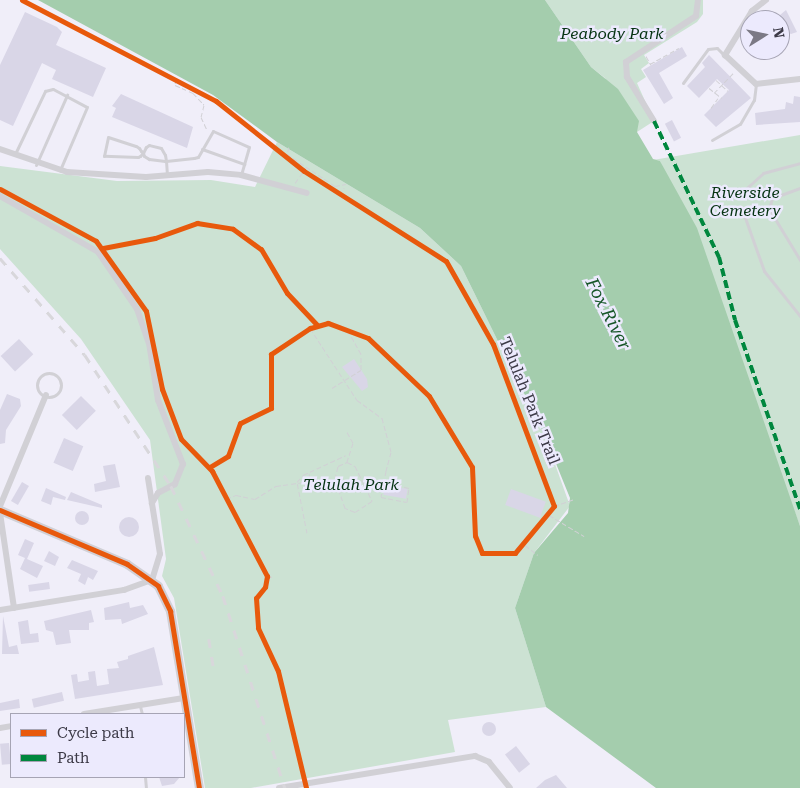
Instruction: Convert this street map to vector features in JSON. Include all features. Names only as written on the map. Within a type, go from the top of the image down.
[{"type":"main road","points":[[0,510],[96,549],[152,580],[170,611],[184,698],[187,740],[199,788]]},
{"type":"street","points":[[654,121],[627,77],[626,62],[696,16],[698,0]]},
{"type":"street","points":[[766,0],[752,11],[725,55],[756,84],[800,79]]},
{"type":"street","points":[[0,150],[36,165],[60,170],[167,175],[208,172],[241,175],[307,193]]},
{"type":"street","points":[[0,196],[98,252],[137,308],[149,343],[158,400],[183,464],[175,484],[158,493],[152,504]]},
{"type":"street","points":[[14,608],[0,510],[46,395]]},
{"type":"street","points":[[0,610],[152,580],[160,554],[148,478]]},
{"type":"street","points":[[90,713],[184,698]]},
{"type":"street","points":[[279,788],[475,756],[489,762],[510,788]]},
{"type":"lane","points":[[683,83],[708,49],[717,48],[725,55]]},
{"type":"lane","points":[[712,140],[740,124],[754,100],[756,84]]},
{"type":"lane","points":[[14,157],[46,90],[67,95],[85,104],[87,110],[60,170]]},
{"type":"lane","points":[[36,165],[67,95]]},
{"type":"lane","points":[[167,175],[166,161],[156,145],[142,153],[138,156],[101,153],[112,136],[142,153],[154,161],[166,161],[194,158],[202,149],[208,134],[213,131],[247,144],[241,175]]},
{"type":"lane","points":[[202,149],[244,164]]},
{"type":"lane","points":[[740,194],[764,173],[800,163]]},
{"type":"lane","points":[[800,188],[772,198],[769,209],[800,260]]},
{"type":"lane","points":[[743,212],[764,271],[800,316]]},
{"type":"lane","points":[[42,373],[59,380],[62,389],[56,398],[46,395],[36,382],[42,373]]},
{"type":"lane","points":[[140,705],[142,713]]},
{"type":"path","points":[[650,64],[679,48]]},
{"type":"path","points":[[714,93],[738,68]]},
{"type":"path","points":[[168,76],[210,97]]},
{"type":"path","points":[[176,80],[175,85],[193,93],[204,105],[201,117],[208,134]]},
{"type":"path","points":[[716,80],[728,92]]},
{"type":"path","points":[[709,88],[722,98]]},
{"type":"path","points":[[711,108],[719,97]]},
{"type":"path","points":[[282,156],[288,148],[287,154],[345,200]]},
{"type":"path","points":[[276,149],[282,156],[335,186],[344,187]]},
{"type":"path","points":[[298,178],[305,169]]},
{"type":"path","points":[[339,195],[346,184]]},
{"type":"path","points":[[303,332],[317,324],[312,318]]},
{"type":"path","points":[[337,324],[360,333]]},
{"type":"path","points":[[332,388],[362,370],[361,354],[346,327]]},
{"type":"path","points":[[310,328],[362,405],[382,418],[390,452],[381,496],[407,502],[410,488],[384,482]]},
{"type":"path","points":[[297,482],[309,473],[346,455],[353,448],[347,432]]},
{"type":"path","points":[[346,455],[347,462]]},
{"type":"path","points":[[347,462],[355,466],[372,501],[357,512],[345,508],[335,479],[338,466],[347,462]]},
{"type":"path","points":[[309,473],[312,491]]},
{"type":"path","points":[[226,498],[236,495],[255,500],[276,486],[310,481]]},
{"type":"path","points":[[297,482],[307,533]]},
{"type":"path","points":[[222,491],[230,507]]},
{"type":"path","points":[[552,498],[554,506]]},
{"type":"path","points":[[543,522],[554,506],[574,499]]},
{"type":"path","points":[[549,515],[584,536]]},
{"type":"path","points":[[531,537],[523,547],[538,554]]},
{"type":"path","points":[[263,570],[270,576],[267,583]]},
{"type":"green space","name":"Peabody Park","points":[[545,0],[703,0],[703,14],[697,22],[644,55],[649,63],[641,69],[646,77],[637,83],[654,121],[637,132],[605,78],[591,67]]},
{"type":"green space","name":"Riverside Cemetery","points":[[800,135],[800,526],[671,185],[660,161],[653,160]]},
{"type":"green space","name":"Telulah Park","points":[[277,142],[420,228],[461,266],[546,439],[570,506],[534,553],[515,608],[546,707],[448,720],[455,752],[251,788],[205,788],[174,598],[162,576],[166,559],[150,440],[81,339],[0,249],[0,166],[117,181],[211,180],[255,187]]},
{"type":"water","name":"Fox River","points":[[38,0],[545,0],[591,67],[618,89],[639,121],[637,132],[653,159],[660,161],[697,228],[800,526],[800,788],[656,788],[546,707],[515,608],[534,553],[568,513],[570,498],[546,439],[461,266],[420,228],[277,142],[213,95]]},
{"type":"building","points":[[25,12],[57,27],[62,32],[56,45],[106,68],[93,97],[52,79],[56,70],[42,63],[13,126],[0,120],[0,65]]},
{"type":"building","points":[[790,18],[797,32],[790,33]]},
{"type":"building","points":[[682,47],[687,56],[659,73],[673,98],[664,104],[643,70]]},
{"type":"building","points":[[709,55],[751,98],[716,127],[704,115],[729,90],[717,79],[699,98],[687,86],[705,67],[702,63]]},
{"type":"building","points":[[121,94],[193,127],[187,148],[112,117],[116,108],[112,106]]},
{"type":"building","points":[[794,96],[800,97],[800,122],[756,125],[755,113],[785,109],[786,102],[793,104]]},
{"type":"building","points":[[672,120],[681,138],[674,141],[665,124]]},
{"type":"building","points":[[19,339],[33,354],[15,371],[1,356]]},
{"type":"building","points":[[354,359],[367,379],[368,387],[362,391],[342,367]]},
{"type":"building","points":[[7,394],[20,399],[21,406],[6,430],[5,443],[0,444],[0,410]]},
{"type":"building","points":[[81,396],[96,411],[77,430],[62,415]]},
{"type":"building","points":[[64,438],[83,446],[73,471],[53,463]]},
{"type":"building","points":[[115,464],[120,487],[95,492],[94,484],[106,481],[103,466]]},
{"type":"building","points":[[22,482],[29,486],[18,505],[11,501]]},
{"type":"building","points":[[385,485],[408,489],[406,499],[383,495]]},
{"type":"building","points":[[46,488],[66,497],[65,500],[53,497],[51,505],[41,501]]},
{"type":"building","points":[[511,489],[546,502],[540,518],[505,505]]},
{"type":"building","points":[[71,492],[102,505],[102,508],[67,500]]},
{"type":"building","points":[[82,511],[87,513],[89,518],[87,523],[82,525],[77,523],[75,518],[77,513]]},
{"type":"building","points":[[129,517],[136,520],[139,527],[136,534],[129,537],[122,534],[119,527],[122,520]]},
{"type":"building","points":[[25,539],[34,543],[27,559],[43,566],[37,578],[20,569],[25,558],[18,555]]},
{"type":"building","points":[[49,551],[59,557],[55,566],[44,561]]},
{"type":"building","points":[[72,560],[98,571],[93,580],[88,577],[85,585],[78,581],[81,574],[67,568]]},
{"type":"building","points":[[49,582],[50,589],[29,592],[28,585]]},
{"type":"building","points":[[129,602],[130,608],[143,605],[148,614],[122,624],[121,619],[105,620],[104,608]]},
{"type":"building","points":[[91,610],[94,622],[89,623],[89,630],[69,630],[71,643],[56,645],[53,632],[46,630],[44,621]]},
{"type":"building","points":[[3,616],[9,647],[17,645],[19,654],[2,654]]},
{"type":"building","points":[[28,620],[30,634],[38,633],[39,642],[21,644],[18,622]]},
{"type":"building","points":[[154,647],[163,685],[75,699],[71,675],[77,674],[78,682],[89,680],[88,672],[95,671],[97,686],[109,684],[107,669],[119,668],[117,662]]},
{"type":"building","points":[[62,692],[64,701],[34,708],[32,699]]},
{"type":"building","points":[[19,699],[20,708],[0,711],[0,703]]},
{"type":"building","points":[[489,722],[494,724],[496,729],[494,734],[489,736],[484,734],[482,729],[484,724]]},
{"type":"building","points":[[9,743],[10,764],[2,765],[0,744]]},
{"type":"building","points":[[516,746],[530,764],[519,773],[505,755]]},
{"type":"building","points":[[556,775],[567,788],[536,788],[545,780]]},
{"type":"building","points":[[159,778],[179,778],[174,784],[162,786]]},
{"type":"railway","points":[[0,258],[85,355],[171,486],[223,596],[285,788]]},
{"type":"railway","points":[[209,639],[214,672]]},
{"type":"marked path","points":[[654,121],[719,257],[735,320],[800,509]]},
{"type":"cycle path","name":"Telulah Park Trail","points":[[22,0],[216,101],[304,171],[446,261],[493,344],[554,506],[515,553],[482,553],[475,536],[472,467],[429,396],[368,338],[328,323],[310,328],[271,354],[271,408],[240,423],[228,456],[210,467]]},
{"type":"cycle path","points":[[0,189],[96,241],[146,311],[162,389],[181,439],[212,471],[267,576],[265,587],[256,598],[258,628],[278,671],[306,788]]},
{"type":"cycle path","points":[[103,248],[155,238],[197,223],[233,229],[261,249],[287,293],[317,325]]},
{"type":"cycle path","points":[[0,510],[127,564],[158,586],[170,611],[199,788]]}]
